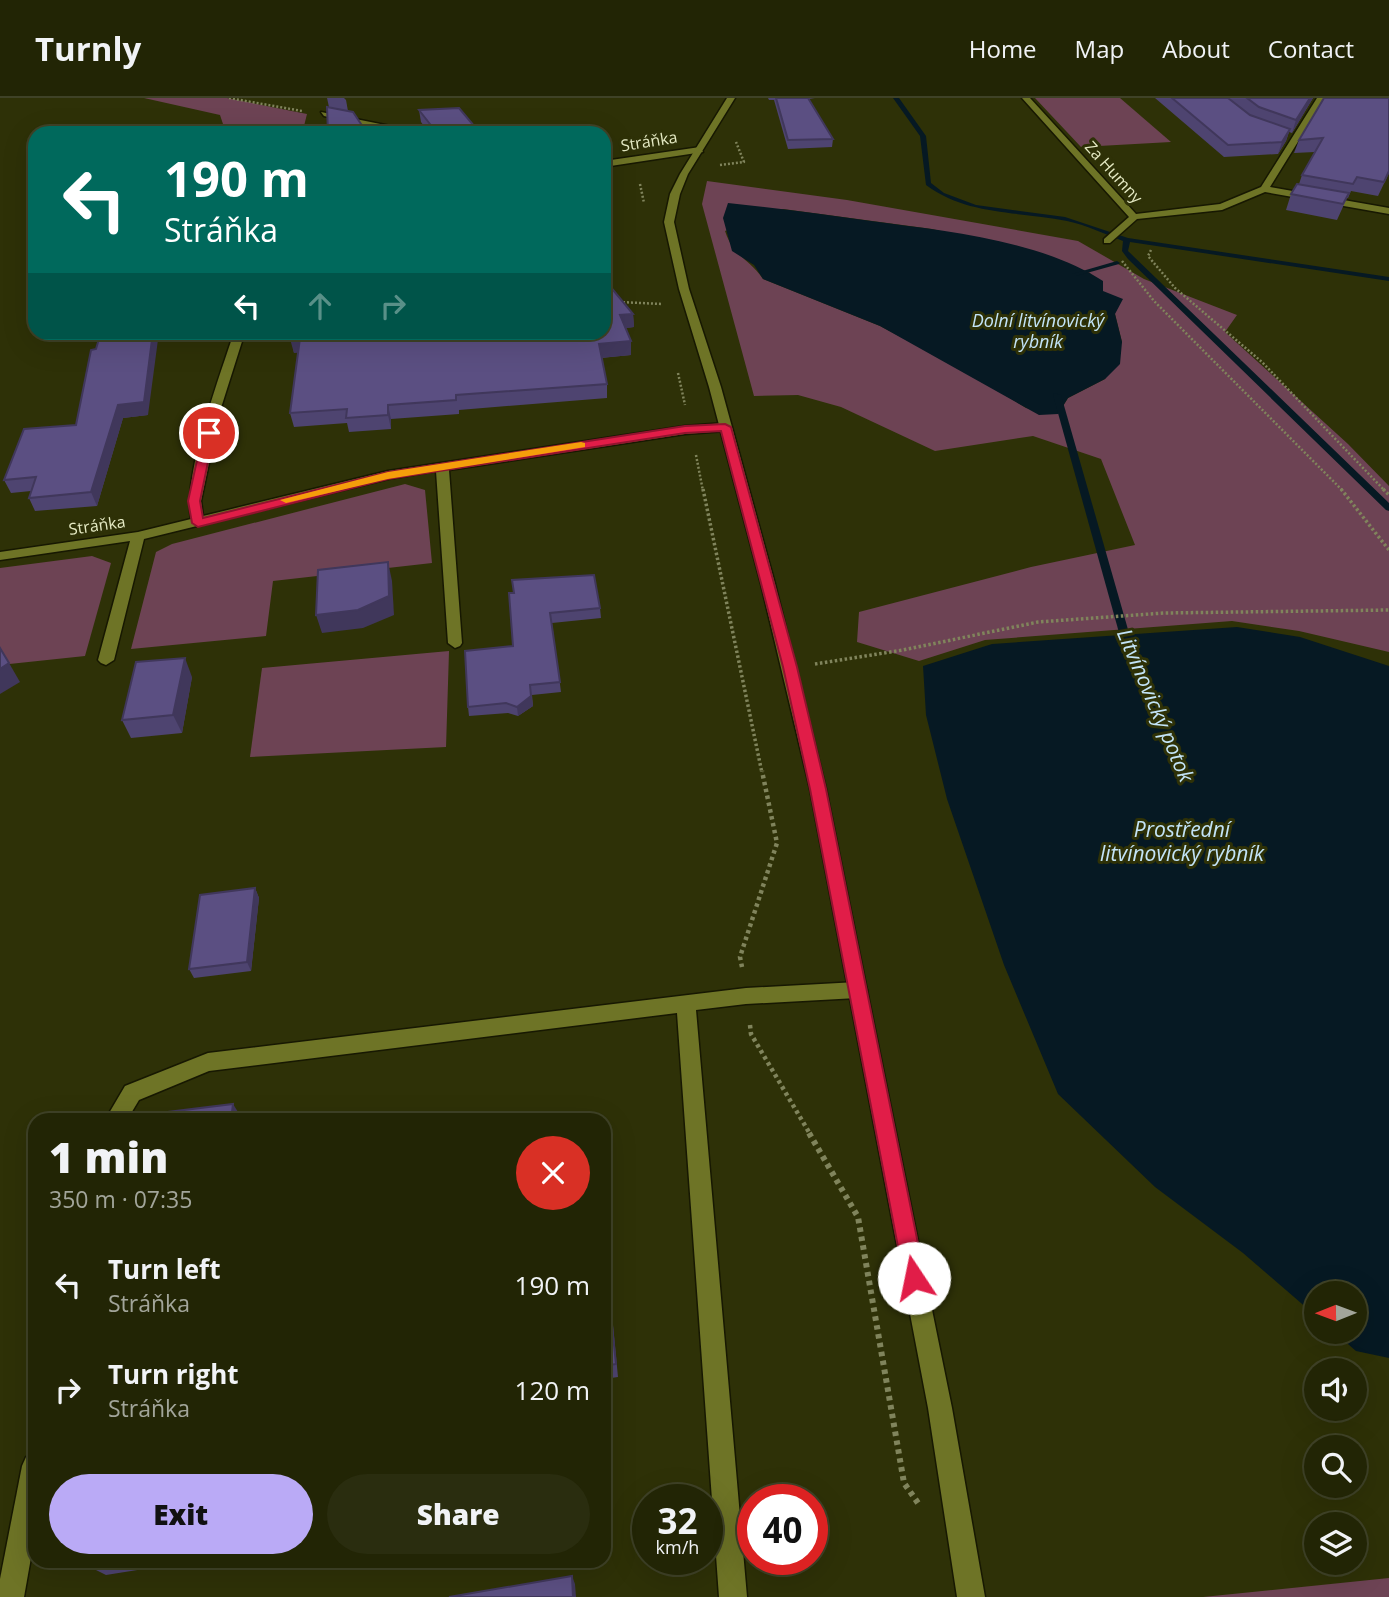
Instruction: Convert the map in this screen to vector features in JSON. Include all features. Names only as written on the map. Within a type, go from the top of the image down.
[{"type":"street","points":[[731,98],[675,194],[669,222],[684,289],[725,427],[790,667],[818,789],[940,1408],[971,1597]]},
{"type":"street","name":"Za Humny","points":[[1026,98],[1134,217],[1222,206],[1264,189]]},
{"type":"street","points":[[1321,98],[1264,189],[1389,211]]},
{"type":"street","points":[[324,114],[381,126]]},
{"type":"street","points":[[1283,135],[1295,139]]},
{"type":"street","name":"Stráňka","points":[[611,163],[700,150]]},
{"type":"street","points":[[1107,241],[1134,217]]},
{"type":"street","points":[[198,523],[194,501],[214,411],[237,340]]},
{"type":"street","name":"Stráňka","points":[[0,556],[138,536],[334,487],[442,466],[691,429],[725,427]]},
{"type":"street","points":[[442,466],[455,643]]},
{"type":"street","points":[[106,660],[138,536]]},
{"type":"street","points":[[120,1113],[132,1093],[208,1062],[746,996],[858,990]]},
{"type":"street","points":[[687,1004],[733,1597]]},
{"type":"street","points":[[10,1597],[28,1503]]},
{"type":"path","points":[[229,98],[324,114]]},
{"type":"path","points":[[642,160],[639,178],[646,216]]},
{"type":"path","points":[[1152,250],[1148,256],[1150,262],[1175,288],[1262,362],[1389,495]]},
{"type":"path","points":[[1118,258],[1128,266],[1154,301],[1348,496],[1389,550]]},
{"type":"path","points":[[660,291],[665,316]]},
{"type":"path","points":[[615,302],[662,304]]},
{"type":"path","points":[[676,362],[777,843],[740,957],[751,1034],[858,1217],[904,1483],[919,1504]]},
{"type":"path","points":[[790,667],[903,650],[1038,622],[1164,613],[1389,610]]},
{"type":"shaded area","points":[[144,98],[227,98],[307,114],[304,126],[219,126],[223,124],[220,115]]},
{"type":"shaded area","points":[[1035,98],[1120,98],[1171,142],[1081,147]]},
{"type":"shaded area","points":[[707,181],[847,200],[1078,241],[1144,279],[1237,315],[1225,332],[1348,444],[1389,486],[1389,652],[1299,631],[1232,621],[985,640],[919,661],[857,642],[859,612],[1031,567],[1135,545],[1101,459],[1033,436],[935,451],[841,407],[798,395],[754,396],[702,204]],"holes":[[[783,209],[932,229],[1048,256],[1090,273],[1115,314],[1122,342],[1105,379],[1068,398],[1058,414],[1026,408],[969,373],[880,326],[763,279],[733,247],[725,231]]]},
{"type":"shaded area","points":[[405,484],[425,490],[432,563],[273,581],[266,636],[131,649],[156,552],[172,544]]},
{"type":"shaded area","points":[[92,556],[111,563],[85,656],[0,665],[0,568]]},
{"type":"shaded area","points":[[449,651],[446,747],[250,757],[262,668]]},
{"type":"shaded area","points":[[1389,1578],[1389,1597],[1203,1597]]},
{"type":"water","name":"Dolní litvínovický rybník","points":[[728,203],[991,239],[1051,256],[1078,267],[1103,281],[1103,291],[1123,299],[1115,314],[1122,342],[1120,364],[1105,379],[1068,398],[1058,414],[1039,415],[880,326],[763,279],[754,265],[732,251],[723,218]]},
{"type":"water","name":"Prostřední litvínovický rybník","points":[[1237,627],[1300,637],[1389,666],[1389,1358],[1356,1351],[1348,1344],[1367,1344],[1367,1281],[1304,1281],[1304,1306],[1243,1253],[1155,1187],[1058,1094],[1004,965],[947,799],[926,715],[923,666],[992,644]]},
{"type":"building","points":[[776,98],[808,98],[833,139],[788,140]]},
{"type":"building","points":[[1172,98],[1228,98],[1250,115],[1290,129],[1282,142],[1228,145]]},
{"type":"building","points":[[1247,98],[1310,98],[1296,120],[1259,107]]},
{"type":"building","points":[[1324,98],[1389,98],[1389,171],[1384,182],[1357,177],[1353,184],[1302,175],[1323,138],[1299,140]]},
{"type":"building","points":[[327,107],[353,112],[362,126],[328,126]]},
{"type":"building","points":[[459,108],[474,126],[432,126],[419,110]]},
{"type":"building","points":[[1297,184],[1349,193],[1343,204],[1291,194]]},
{"type":"building","points":[[611,287],[633,314],[620,315],[631,341],[599,344],[607,384],[456,395],[456,400],[388,405],[388,415],[346,418],[347,409],[290,413],[300,340],[611,340]]},
{"type":"building","points":[[99,340],[152,340],[144,402],[118,405],[91,492],[29,498],[36,477],[4,480],[24,429],[76,425],[91,350],[96,349]]},
{"type":"building","points":[[388,562],[389,596],[358,610],[316,615],[318,570]]},
{"type":"building","points":[[594,575],[600,608],[550,613],[560,682],[530,685],[531,696],[517,707],[506,703],[468,707],[465,651],[513,646],[509,593],[514,593],[512,580]]},
{"type":"building","points":[[0,648],[9,663],[0,669]]},
{"type":"building","points":[[185,658],[173,715],[122,720],[136,662]]},
{"type":"building","points":[[255,888],[247,962],[189,969],[200,895]]},
{"type":"building","points":[[233,1104],[232,1113],[160,1113]]},
{"type":"building","points":[[611,1316],[616,1364],[611,1365]]},
{"type":"building","points":[[572,1576],[573,1597],[449,1597]]},
{"type":"waterway","name":"Litvínovický potok","points":[[896,98],[923,136],[928,184],[942,194],[993,210],[1065,219],[1127,240]]},
{"type":"waterway","points":[[1127,240],[1389,279]]},
{"type":"waterway","name":"Litvínovický potok","points":[[1127,240],[1125,251],[1130,258]]},
{"type":"waterway","name":"Litvínovický potok","points":[[1132,258],[1389,508]]},
{"type":"waterway","name":"Litvínovický potok","points":[[1076,274],[1117,263]]},
{"type":"waterway","name":"Litvínovický potok","points":[[1057,395],[1128,647]]},
{"type":"slow traffic","points":[[286,500],[388,475],[581,445]]},
{"type":"route","points":[[209,433],[194,501],[198,523],[388,475],[685,430],[725,427],[790,667],[818,789],[914,1278]]}]
